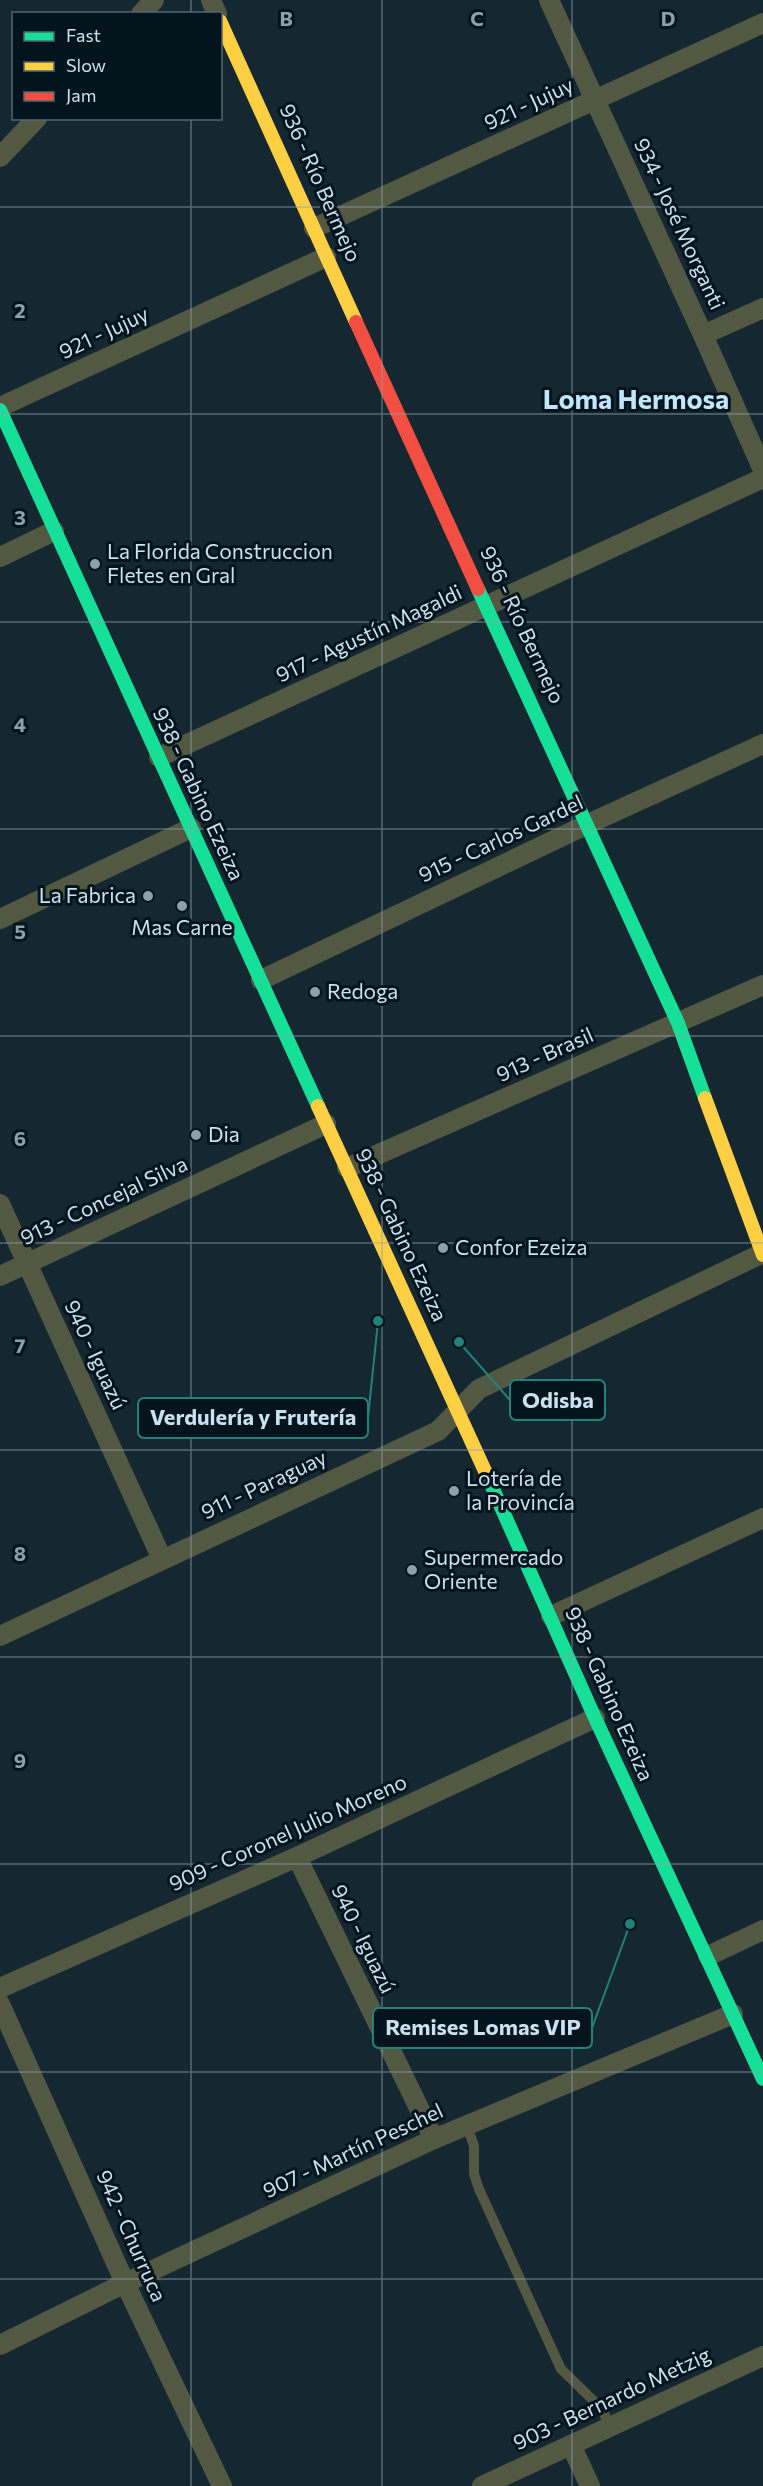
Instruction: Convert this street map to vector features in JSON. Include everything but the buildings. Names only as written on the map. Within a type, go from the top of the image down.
[{"type":"street","points":[[143,12],[154,0]]},
{"type":"street","name":"934 - José Morganti","points":[[549,0],[763,470]]},
{"type":"street","name":"921 - Jujuy","points":[[314,228],[763,23]]},
{"type":"street","name":"936 - Río Bermejo","points":[[222,25],[678,1023],[763,1254]]},
{"type":"street","points":[[0,157],[36,120]]},
{"type":"street","name":"921 - Jujuy","points":[[0,408],[326,257]]},
{"type":"street","points":[[703,335],[763,308]]},
{"type":"street","name":"938 - Gabino Ezeiza","points":[[0,408],[54,531],[458,1411],[595,1718],[708,1956],[763,2079]]},
{"type":"street","name":"917 - Agustín Magaldi","points":[[159,757],[763,478]]},
{"type":"street","points":[[0,557],[54,531]]},
{"type":"street","name":"915 - Carlos Gardel","points":[[261,980],[588,824],[763,744]]},
{"type":"street","points":[[0,919],[191,828]]},
{"type":"street","name":"913 - Brasil","points":[[347,1168],[763,985]]},
{"type":"street","name":"913 - Concejal Silva","points":[[0,1276],[326,1124]]},
{"type":"street","name":"940 - Iguazú","points":[[0,1204],[162,1559]]},
{"type":"street","name":"911 - Paraguay","points":[[0,1636],[438,1431],[479,1389],[763,1254]]},
{"type":"street","points":[[550,1616],[763,1518]]},
{"type":"street","name":"909 - Coronel Julio Moreno","points":[[0,1988],[297,1857],[595,1718]]},
{"type":"street","name":"940 - Iguazú","points":[[297,1857],[434,2139]]},
{"type":"street","points":[[708,1956],[763,1930]]},
{"type":"street","name":"942 - Churruca","points":[[0,2004],[125,2283],[222,2486]]},
{"type":"street","name":"907 - Martín Peschel","points":[[0,2345],[125,2283],[434,2139],[733,2014]]},
{"type":"street","name":"903 - Bernardo Metzig","points":[[482,2486],[763,2356]]},
{"type":"street","points":[[571,2445],[590,2486]]},
{"type":"lane","points":[[466,2126],[474,2146],[474,2174],[479,2189],[561,2369],[599,2405],[609,2427]]},
{"type":"traffic: fast","points":[[0,410],[318,1106]]},
{"type":"traffic: fast","points":[[478,589],[678,1023],[705,1098]]},
{"type":"traffic: fast","points":[[485,1471],[595,1718],[763,2079]]},
{"type":"traffic: slow","points":[[222,25],[356,322]]},
{"type":"traffic: slow","points":[[705,1098],[763,1255]]},
{"type":"traffic: slow","points":[[318,1106],[485,1471]]},
{"type":"traffic: jam","points":[[356,322],[478,589]]},
{"type":"place","name":"La Florida Construccion Fletes en Gral","points":[[95,564]]},
{"type":"place","name":"La Fabrica","points":[[148,896]]},
{"type":"place","name":"Mas Carne","points":[[182,906]]},
{"type":"place","name":"Redoga","points":[[315,992]]},
{"type":"place","name":"Dia","points":[[196,1135]]},
{"type":"place","name":"Confor Ezeiza","points":[[443,1248]]},
{"type":"place","name":"Verdulería y Frutería","points":[[378,1321]]},
{"type":"place","name":"Odisba","points":[[459,1342]]},
{"type":"place","name":"Lotería de la Provincía","points":[[454,1491]]},
{"type":"place","name":"Supermercado Oriente","points":[[412,1570]]},
{"type":"place","name":"Remises Lomas VIP","points":[[630,1924]]},
{"type":"district","name":"Loma Hermosa","points":[[636,400]]}]
